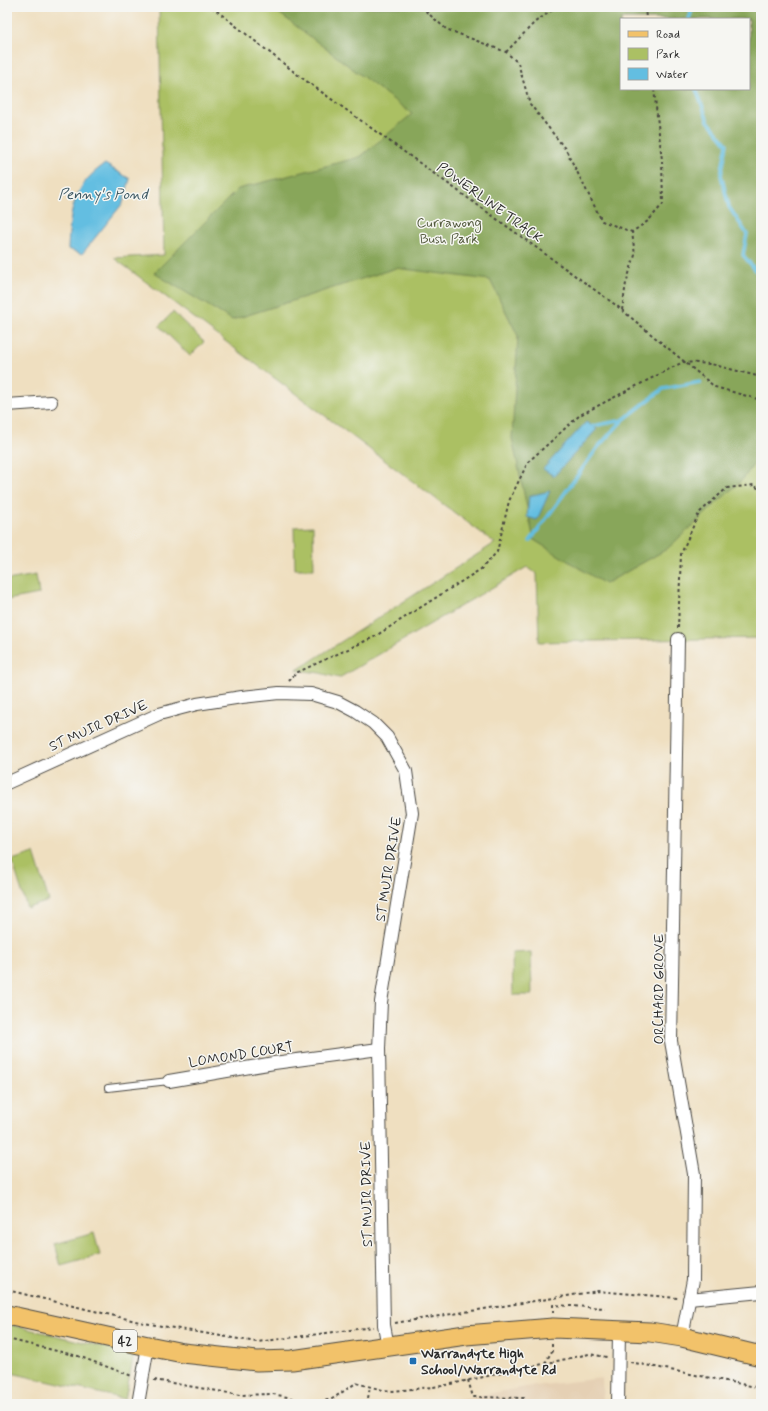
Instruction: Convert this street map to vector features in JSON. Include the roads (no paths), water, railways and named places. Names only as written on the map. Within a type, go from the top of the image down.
[{"type":"main road","name":"42","points":[[7,1315],[182,1353],[257,1361],[292,1360],[466,1335],[531,1329],[619,1330],[682,1336],[761,1356]]},
{"type":"street","points":[[7,405],[51,402]]},
{"type":"street","name":"ORCHARD GROVE","points":[[678,639],[671,1041],[694,1174],[693,1280],[682,1336]]},
{"type":"street","name":"ST MUIR DRIVE","points":[[7,783],[159,714],[197,704],[279,693],[311,694],[338,702],[355,710],[374,723],[387,738],[406,771],[412,813],[381,1002],[379,1049],[384,1325],[388,1347]]},
{"type":"street","name":"LOMOND COURT","points":[[169,1081],[274,1063],[379,1049]]},
{"type":"street","points":[[689,1299],[761,1292]]},
{"type":"street","points":[[618,1404],[617,1360],[619,1330]]},
{"type":"street","points":[[138,1404],[148,1346]]},
{"type":"lane","name":"LOMOND COURT","points":[[108,1088],[169,1081]]},
{"type":"water","name":"Penny's Pond","points":[[105,164],[130,179],[123,203],[82,254],[68,249],[72,212],[79,191],[94,172]]},
{"type":"water","points":[[586,422],[597,429],[554,476],[543,469]]},
{"type":"water","points":[[550,491],[537,520],[527,517],[529,496]]},
{"type":"waterway","points":[[689,18],[693,7]]},
{"type":"waterway","points":[[696,90],[708,121],[727,144],[721,175],[729,207],[747,234],[743,255],[761,277]]},
{"type":"waterway","points":[[530,541],[598,447],[623,420],[663,389],[700,382]]},
{"type":"waterway","points":[[593,426],[623,420]]},
{"type":"place","name":"Warrandyte High School/Warrandyte Rd","points":[[413,1361]]},
{"type":"park label","name":"Currawong Bush Park","points":[[449,230]]}]
